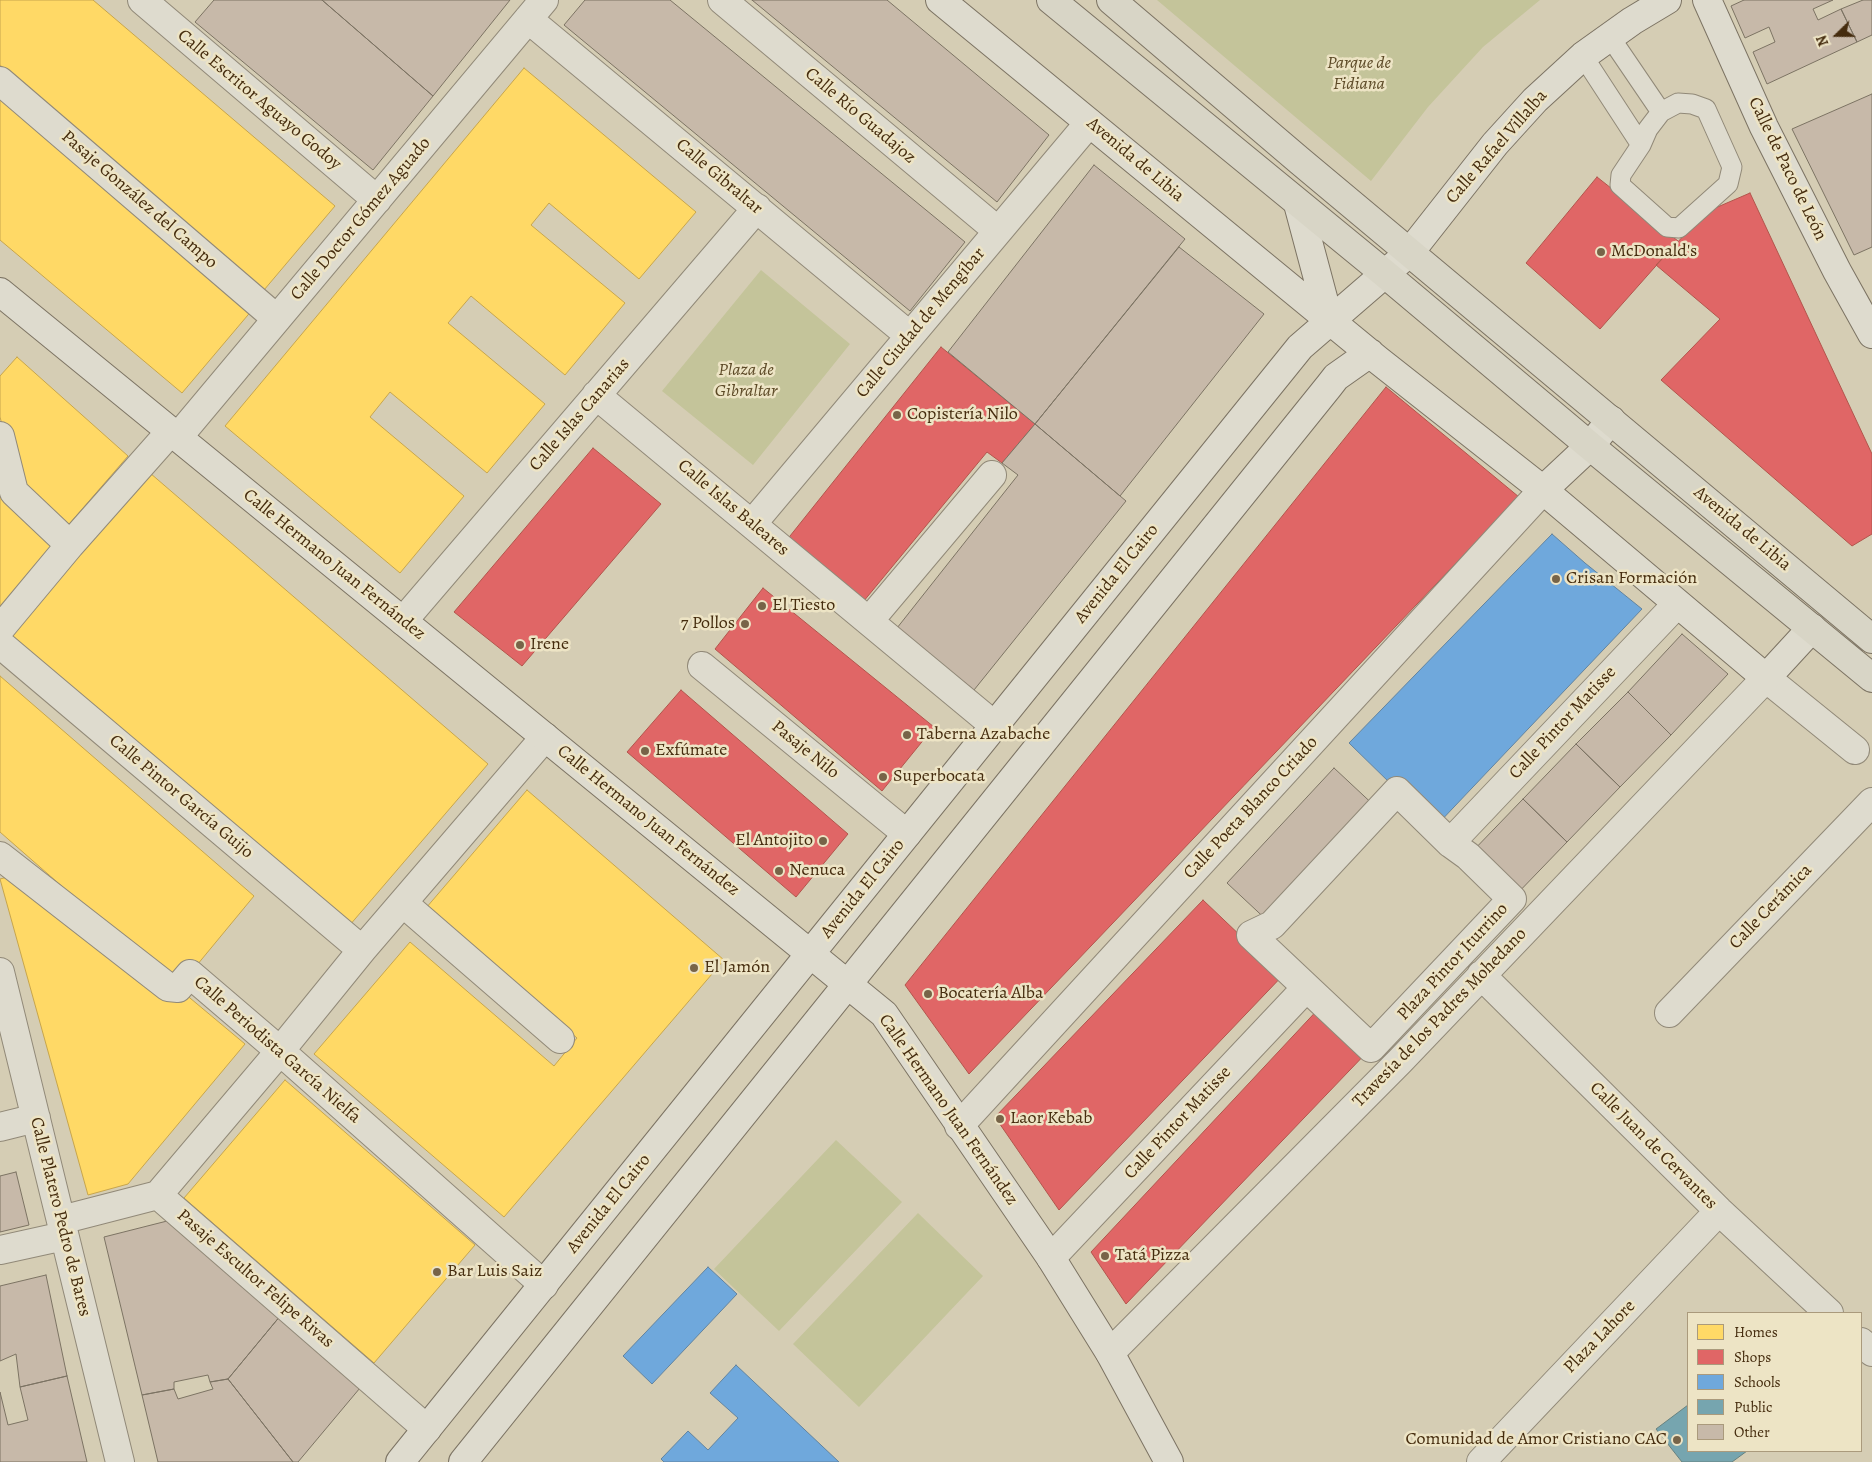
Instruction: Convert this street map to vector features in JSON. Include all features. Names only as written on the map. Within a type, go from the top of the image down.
[{"type":"main road","name":"Avenida de Libia","points":[[1052,0],[1872,678]]},
{"type":"main road","name":"Avenida de Libia","points":[[1111,0],[1300,161],[1872,639]]},
{"type":"street","name":"Calle Río Guadajoz","points":[[722,0],[998,231]]},
{"type":"street","name":"Avenida de Libia","points":[[940,0],[1329,320],[1543,490],[1677,604],[1855,750]]},
{"type":"street","name":"Calle Rafael Villalba","points":[[1410,252],[1495,144],[1535,100],[1582,56],[1632,20],[1667,0]]},
{"type":"street","name":"Calle de Paco de León","points":[[1707,0],[1764,127],[1837,271],[1872,334]]},
{"type":"street","name":"Calle Escritor Aguayo Godoy","points":[[158,5],[377,200]]},
{"type":"street","name":"Calle Doctor Gómez Aguado","points":[[174,434],[277,319],[536,10]]},
{"type":"street","name":"Calle Gibraltar","points":[[536,10],[756,208],[910,336]]},
{"type":"street","name":"Pasaje González del Campo","points":[[0,81],[277,319]]},
{"type":"street","name":"Calle Ciudad de Mengíbar","points":[[752,524],[1090,123]]},
{"type":"street","points":[[1298,204],[1329,320],[1410,252]]},
{"type":"street","name":"Calle Islas Canarias","points":[[403,621],[756,208]]},
{"type":"street","name":"Calle Hermano Juan Fernández","points":[[0,292],[884,1014],[1051,1258],[1110,1353],[1170,1462]]},
{"type":"street","name":"Avenida El Cairo","points":[[400,1462],[1300,347],[1329,320]]},
{"type":"street","points":[[463,1462],[1336,377],[1370,353]]},
{"type":"street","name":"Calle Islas Baleares","points":[[596,395],[995,726]]},
{"type":"street","points":[[1543,490],[1590,446],[1611,420]]},
{"type":"street","points":[[0,629],[70,545],[174,434]]},
{"type":"street","points":[[0,436],[14,492],[70,545]]},
{"type":"street","points":[[869,621],[992,475]]},
{"type":"street","name":"Calle Poeta Blanco Criado","points":[[959,1126],[1543,490]]},
{"type":"street","name":"Calle Pintor Matisse","points":[[1450,843],[1677,604]]},
{"type":"street","points":[[1766,678],[1812,628]]},
{"type":"street","name":"Calle Pintor García Guijo","points":[[0,644],[362,950]]},
{"type":"street","name":"Pasaje Nilo","points":[[702,666],[907,834]]},
{"type":"street","name":"Travesía de los Padres Mohedano","points":[[1110,1353],[1400,1061],[1766,678]]},
{"type":"street","points":[[0,1250],[158,1195],[280,1051],[362,950],[545,737]]},
{"type":"street","name":"Plaza Pintor Iturrino","points":[[1397,791],[1450,843],[1468,856],[1512,899],[1371,1048],[1251,935],[1272,924],[1397,791]]},
{"type":"street","name":"Calle Cerámica","points":[[1669,1013],[1872,802]]},
{"type":"street","name":"Calle Periodista García Nielfa","points":[[0,856],[168,987],[178,988],[190,974],[544,1284]]},
{"type":"street","points":[[403,903],[560,1039]]},
{"type":"street","name":"Calle Platero Pedro de Bares","points":[[0,972],[120,1462]]},
{"type":"street","name":"Calle Juan de Cervantes","points":[[1481,975],[1719,1211],[1829,1312]]},
{"type":"street","name":"Calle Pintor Matisse","points":[[1051,1258],[1306,988]]},
{"type":"street","points":[[0,1127],[36,1118]]},
{"type":"street","name":"Pasaje Escultor Felipe Rivas","points":[[158,1195],[428,1429]]},
{"type":"street","name":"Plaza Lahore","points":[[1481,1462],[1719,1211]]},
{"type":"street","points":[[1862,1343],[1872,1352]]},
{"type":"lane","points":[[1610,37],[1661,112]]},
{"type":"lane","points":[[1582,56],[1641,145]]},
{"type":"lane","points":[[1678,103],[1692,104],[1706,109],[1732,167],[1728,184],[1679,228],[1667,227],[1620,185],[1621,175],[1641,145],[1648,128],[1661,112],[1678,103]]},
{"type":"green space","name":"Parque de Fidiana","points":[[1157,0],[1540,0],[1483,47],[1428,107],[1371,181]]},
{"type":"green space","name":"Plaza de Gibraltar","points":[[761,270],[850,344],[753,465],[662,391]]},
{"type":"green space","points":[[836,1140],[902,1202],[779,1331],[714,1269]]},
{"type":"green space","points":[[918,1213],[983,1276],[859,1407],[793,1344]]},
{"type":"building: Homes","points":[[0,0],[93,0],[335,206],[264,290],[0,65]]},
{"type":"building: Homes","points":[[524,68],[696,212],[639,279],[549,203],[531,225],[625,303],[565,375],[471,296],[448,323],[545,404],[487,473],[390,392],[370,417],[464,496],[400,573],[225,426]]},
{"type":"building: Homes","points":[[0,95],[253,309],[182,393],[0,240]]},
{"type":"building: Homes","points":[[17,357],[128,456],[64,530],[20,491],[0,417],[0,376]]},
{"type":"building: Homes","points":[[0,470],[59,542],[0,607]]},
{"type":"building: Homes","points":[[150,473],[488,764],[349,926],[11,636]]},
{"type":"building: Homes","points":[[0,676],[254,896],[178,988],[0,832]]},
{"type":"building: Homes","points":[[527,790],[724,960],[504,1217],[314,1054],[410,942],[554,1066],[577,1038],[426,908]]},
{"type":"building: Homes","points":[[19,874],[178,988],[245,1044],[128,1184],[88,1195],[0,879]]},
{"type":"building: Homes","points":[[285,1080],[475,1245],[374,1363],[184,1198]]},
{"type":"building: Shops","name":"McDonald's","points":[[1597,177],[1678,241],[1600,329],[1526,263]]},
{"type":"building: Shops","points":[[1750,193],[1872,454],[1872,534],[1852,546],[1661,380],[1720,319],[1656,265],[1706,212]]},
{"type":"building: Shops","points":[[941,347],[1035,424],[1002,463],[987,452],[863,602],[786,541]]},
{"type":"building: Shops","points":[[1386,387],[1519,497],[969,1074],[905,985]]},
{"type":"building: Shops","points":[[593,448],[661,504],[522,666],[454,612]]},
{"type":"building: Shops","points":[[763,588],[934,727],[882,791],[715,649]]},
{"type":"building: Shops","points":[[681,690],[848,834],[796,897],[627,752]]},
{"type":"building: Shops","points":[[1203,900],[1245,940],[1287,971],[1059,1210],[995,1117]]},
{"type":"building: Shops","points":[[1323,1004],[1371,1048],[1126,1304],[1091,1252]]},
{"type":"building: Schools","points":[[1552,534],[1642,609],[1435,827],[1349,743]]},
{"type":"building: Schools","points":[[708,1267],[737,1294],[652,1384],[623,1356]]},
{"type":"building: Schools","points":[[736,1365],[839,1462],[664,1462],[661,1459],[688,1431],[708,1450],[738,1418],[710,1393]]},
{"type":"building: Public","name":"Comunidad de Amor Cristiano CAC","points":[[1687,1406],[1687,1452],[1746,1452],[1732,1462],[1682,1462],[1656,1429]]},
{"type":"building: Other","points":[[214,0],[322,0],[433,96],[373,170],[195,22]]},
{"type":"building: Other","points":[[322,0],[510,0],[433,96]]},
{"type":"building: Other","points":[[585,0],[670,0],[965,242],[910,311],[564,25]]},
{"type":"building: Other","points":[[752,0],[887,0],[1049,135],[997,202]]},
{"type":"building: Other","points":[[1744,0],[1833,0],[1813,9],[1818,20],[1841,9],[1857,42],[1767,84],[1753,52],[1775,42],[1769,27],[1745,38],[1731,6]]},
{"type":"building: Other","points":[[1863,0],[1872,0],[1872,35],[1857,42],[1841,9]]},
{"type":"building: Other","points":[[1872,94],[1872,247],[1854,255],[1792,129]]},
{"type":"building: Other","points":[[1094,165],[1185,239],[1035,424],[948,352]]},
{"type":"building: Other","points":[[1179,247],[1264,314],[1120,496],[1035,424]]},
{"type":"building: Other","points":[[1035,424],[1126,501],[974,690],[897,628],[1018,475],[1002,463]]},
{"type":"building: Other","points":[[1682,634],[1728,674],[1671,735],[1628,692]]},
{"type":"building: Other","points":[[1628,692],[1671,735],[1620,787],[1576,744]]},
{"type":"building: Other","points":[[1576,744],[1620,787],[1567,842],[1523,799]]},
{"type":"building: Other","points":[[1334,768],[1379,810],[1272,925],[1227,883]]},
{"type":"building: Other","points":[[1523,799],[1567,842],[1512,899],[1468,856]]},
{"type":"building: Other","points":[[16,1172],[29,1225],[0,1232],[0,1176]]},
{"type":"building: Other","points":[[175,1219],[281,1315],[228,1379],[210,1382],[208,1375],[174,1382],[174,1389],[142,1395],[104,1237]]},
{"type":"building: Other","points":[[46,1275],[67,1376],[20,1387],[16,1354],[0,1361],[0,1286]]},
{"type":"building: Other","points":[[281,1315],[365,1382],[298,1462],[293,1462],[228,1379]]},
{"type":"building: Other","points":[[67,1376],[87,1462],[0,1462],[0,1392],[8,1425],[28,1420],[20,1387]]},
{"type":"building: Other","points":[[228,1379],[293,1462],[158,1462],[142,1395],[174,1389],[178,1399],[213,1389],[210,1382]]},
{"type":"place","name":"McDonald's","points":[[1601,252]]},
{"type":"place","name":"Copistería Nilo","points":[[897,415]]},
{"type":"place","name":"Crisan Formación","points":[[1556,579]]},
{"type":"place","name":"El Tiesto","points":[[762,606]]},
{"type":"place","name":"7 Pollos","points":[[745,624]]},
{"type":"place","name":"Irene","points":[[520,645]]},
{"type":"place","name":"Taberna Azabache","points":[[907,735]]},
{"type":"place","name":"Exfúmate","points":[[645,751]]},
{"type":"place","name":"Superbocata","points":[[883,777]]},
{"type":"place","name":"El Antojito","points":[[823,841]]},
{"type":"place","name":"Nenuca","points":[[779,871]]},
{"type":"place","name":"El Jamón","points":[[694,968]]},
{"type":"place","name":"Bocatería Alba","points":[[928,994]]},
{"type":"place","name":"Laor Kebab","points":[[1000,1119]]},
{"type":"place","name":"Tatá Pizza","points":[[1105,1256]]},
{"type":"place","name":"Bar Luis Saiz","points":[[437,1272]]},
{"type":"place","name":"Comunidad de Amor Cristiano CAC","points":[[1677,1440]]}]
